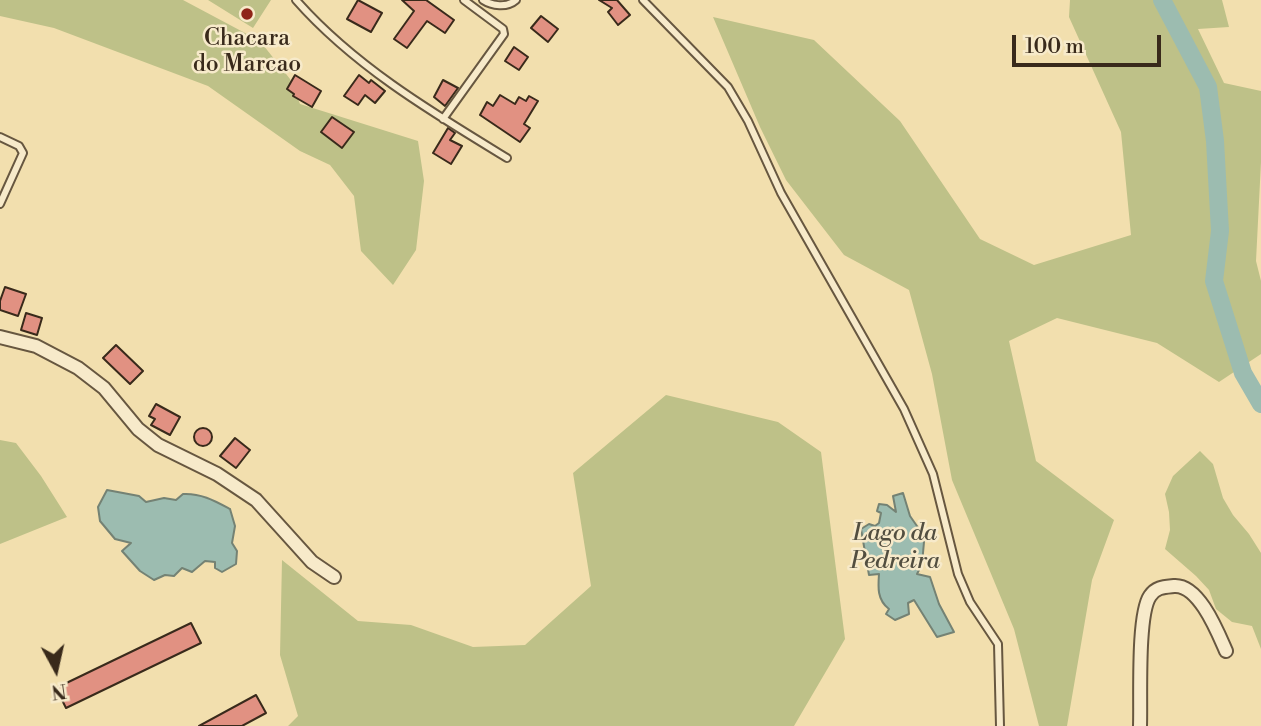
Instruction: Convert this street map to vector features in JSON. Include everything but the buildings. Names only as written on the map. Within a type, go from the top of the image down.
[{"type":"street","points":[[0,337],[36,346],[78,368],[104,388],[138,429],[158,445],[216,474],[256,500],[312,562],[334,577]]},
{"type":"street","points":[[1140,726],[1143,621],[1149,596],[1157,589],[1180,586],[1191,592],[1211,617],[1226,651]]},
{"type":"lane","points":[[296,0],[316,23],[365,65],[443,120],[507,158]]},
{"type":"lane","points":[[443,120],[504,34],[503,29],[464,0]]},
{"type":"lane","points":[[483,0],[499,6],[516,0]]},
{"type":"lane","points":[[643,0],[728,87],[748,121],[781,193],[904,409],[933,474],[958,574],[970,602],[998,644],[1000,726]]},
{"type":"lane","points":[[0,137],[19,146],[23,153],[0,204]]},
{"type":"lane","points":[[0,185],[8,187]]},
{"type":"green space","points":[[0,0],[183,0],[260,41],[290,79],[300,104],[418,141],[424,181],[416,250],[393,285],[361,251],[354,196],[330,165],[300,151],[208,86],[54,28],[0,16]]},
{"type":"green space","name":"Chacara do Marcao","points":[[208,0],[271,0],[253,28]]},
{"type":"green space","points":[[1070,0],[1222,0],[1229,27],[1198,29],[1224,83],[1261,91],[1256,261],[1261,281],[1261,354],[1219,382],[1157,343],[1057,318],[1009,341],[1036,461],[1114,520],[1092,580],[1067,726],[1039,726],[1014,629],[952,480],[932,374],[909,290],[844,255],[786,180],[713,17],[814,40],[900,121],[980,239],[1034,265],[1131,235],[1121,132],[1069,17]]},
{"type":"green space","points":[[666,395],[778,422],[821,452],[845,639],[794,726],[288,726],[298,716],[280,655],[282,560],[358,621],[411,625],[473,647],[525,645],[591,586],[573,473]]},
{"type":"green space","points":[[0,440],[16,443],[67,517],[0,544]]},
{"type":"green space","points":[[1200,451],[1213,464],[1223,498],[1233,515],[1261,553],[1261,649],[1252,626],[1232,622],[1216,609],[1209,590],[1165,549],[1170,530],[1165,494],[1173,476]]},
{"type":"water","points":[[107,490],[139,496],[146,502],[164,498],[176,500],[183,494],[196,495],[230,509],[235,526],[232,543],[237,551],[236,564],[222,572],[215,568],[215,562],[205,561],[192,572],[182,568],[174,576],[165,575],[154,580],[140,571],[122,551],[131,543],[115,539],[100,521],[98,507]]},
{"type":"water","name":"Lago da Pedreira","points":[[903,493],[910,516],[924,542],[922,564],[917,574],[930,577],[939,604],[954,632],[937,637],[914,600],[908,603],[909,614],[895,620],[886,614],[889,609],[880,597],[879,574],[869,575],[861,529],[869,524],[875,526],[879,523],[879,504],[887,505],[896,512],[893,496]]},
{"type":"waterway","points":[[1162,0],[1208,87],[1215,141],[1220,231],[1214,281],[1243,373],[1261,404]]},
{"type":"place","name":"Chacara do Marcao","points":[[247,14]]}]
